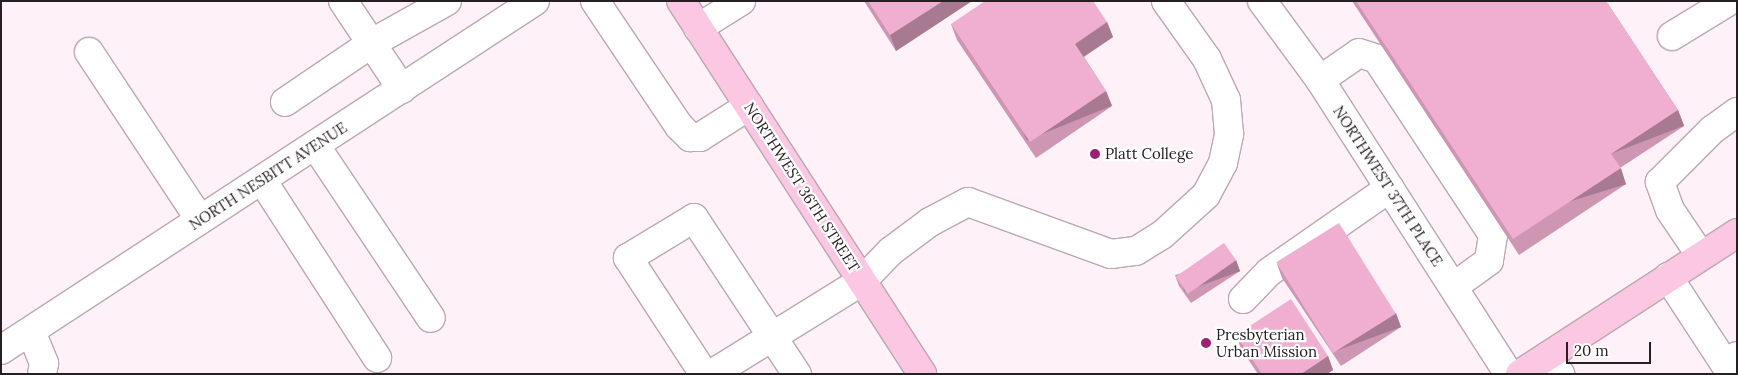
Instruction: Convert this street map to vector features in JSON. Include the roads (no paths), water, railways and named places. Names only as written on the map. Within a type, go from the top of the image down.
[{"type":"main road","name":"NORTHWEST 36TH STREET","points":[[681,1],[922,374]]},
{"type":"main road","points":[[1520,374],[1554,365],[1668,277],[1737,233]]},
{"type":"street","points":[[343,1],[402,89]]},
{"type":"street","points":[[285,102],[372,43],[447,1]]},
{"type":"street","name":"NORTH NESBITT AVENUE","points":[[1,350],[535,1]]},
{"type":"street","points":[[595,1],[678,126],[690,137],[700,137],[749,106]]},
{"type":"street","points":[[698,28],[741,1]]},
{"type":"street","points":[[712,374],[862,281],[891,251],[915,233],[968,202],[1112,254],[1136,251],[1162,235],[1206,195],[1223,163],[1229,134],[1226,100],[1208,59],[1166,1]]},
{"type":"street","name":"NORTHWEST 37TH PLACE","points":[[1262,1],[1320,80],[1508,374]]},
{"type":"street","points":[[1672,36],[1729,5]]},
{"type":"street","points":[[89,52],[200,220]]},
{"type":"street","points":[[1320,80],[1359,53],[1377,59],[1493,235],[1490,261],[1453,287]]},
{"type":"street","points":[[1701,256],[1670,210],[1660,182],[1712,130],[1737,112]]},
{"type":"street","points":[[315,145],[431,318]]},
{"type":"street","points":[[262,180],[377,358]]},
{"type":"street","points":[[1243,299],[1269,272],[1390,188]]},
{"type":"street","points":[[704,374],[628,258],[694,218],[797,374]]},
{"type":"street","points":[[1668,277],[1731,364]]},
{"type":"street","points":[[31,331],[44,363],[42,374]]},
{"type":"place","name":"Platt College","points":[[1095,154]]},
{"type":"place","name":"Presbyterian Urban Mission","points":[[1206,343]]}]
